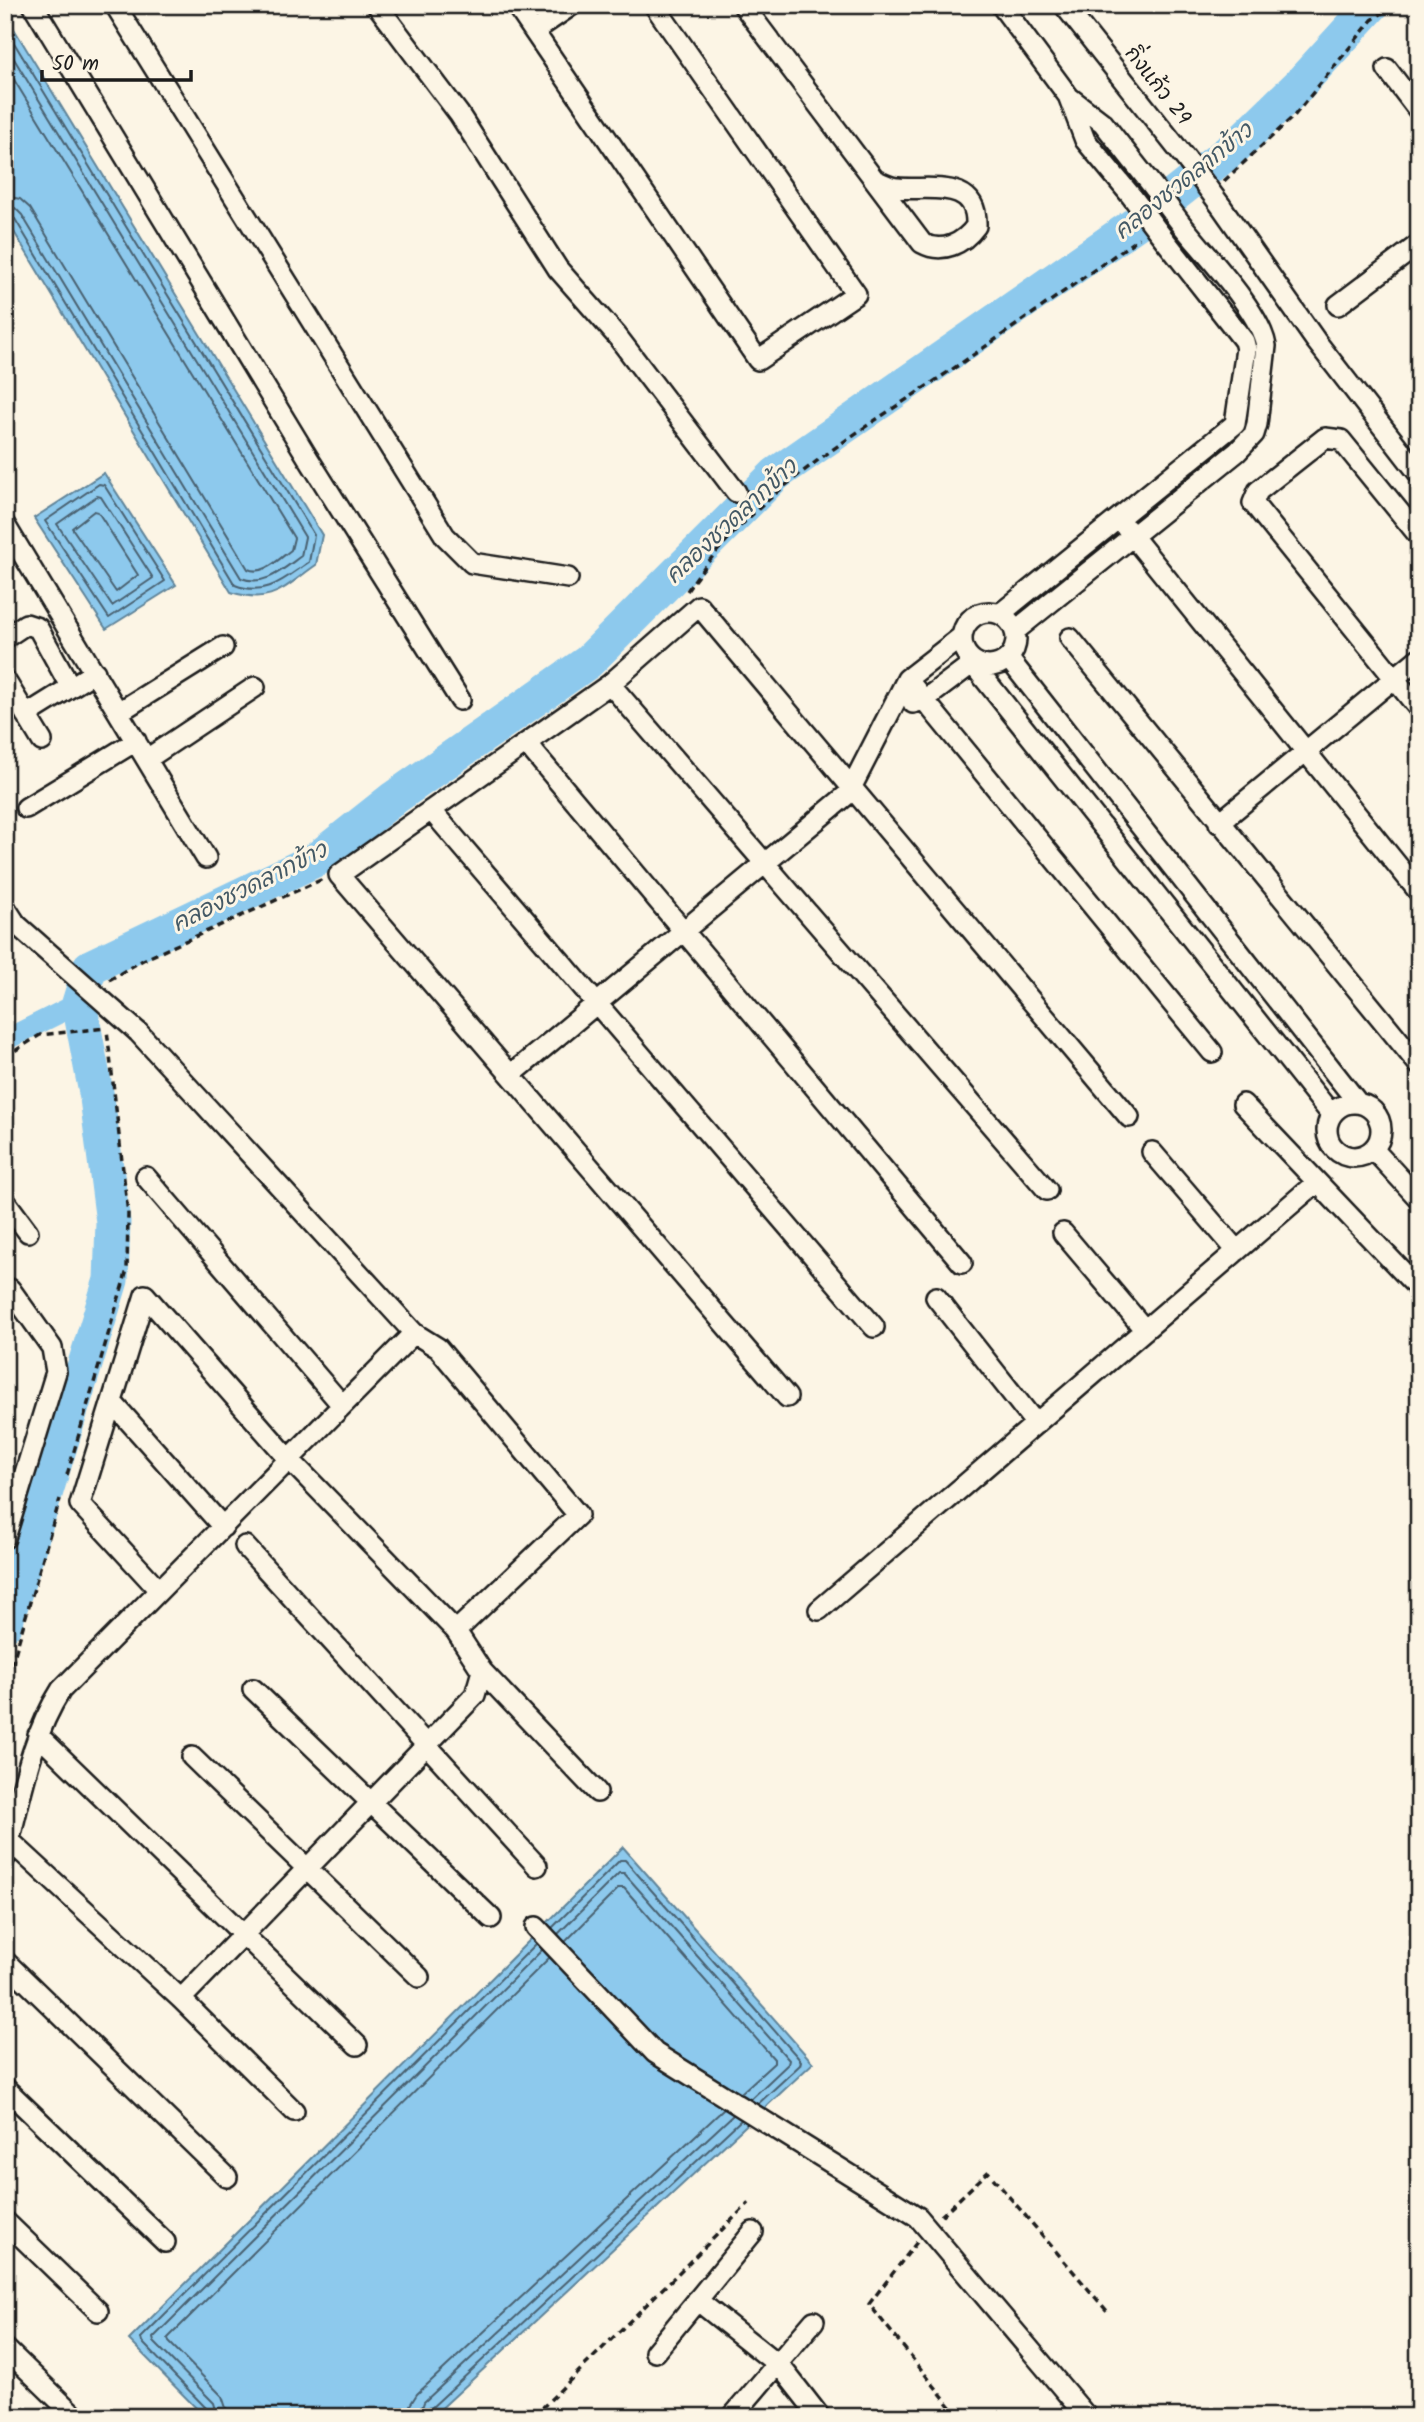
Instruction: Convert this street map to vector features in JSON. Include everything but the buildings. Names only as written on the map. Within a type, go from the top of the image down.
[{"type":"street","points":[[33,5],[279,411],[460,700]]},
{"type":"street","points":[[115,5],[445,536],[472,563],[569,578]]},
{"type":"street","points":[[377,5],[459,114],[558,270],[617,337],[737,492]]},
{"type":"street","points":[[516,5],[758,360],[856,295],[654,5]]},
{"type":"street","points":[[534,31],[572,5]]},
{"type":"street","points":[[743,5],[877,181],[914,235],[932,248],[946,248],[960,241],[976,226],[977,214],[971,202],[946,187],[895,188],[877,181]]},
{"type":"street","points":[[1000,614],[1120,520],[1235,424],[1246,349],[1226,316],[1150,232],[1133,198],[1085,140],[1069,97],[1001,5]]},
{"type":"street","name":"กิ่งแก้ว 29","points":[[1064,5],[1221,204],[1316,341],[1419,474]]},
{"type":"street","points":[[1387,69],[1419,111]]},
{"type":"street","points":[[1015,631],[1237,452],[1254,434],[1266,346],[1258,323],[1244,303],[1103,123],[1069,97]]},
{"type":"street","points":[[1338,305],[1419,244]]},
{"type":"street","points":[[1226,316],[1244,303]]},
{"type":"street","points":[[1419,536],[1341,440],[1334,437],[1325,438],[1268,484],[1255,495],[1253,503],[1419,709]]},
{"type":"street","points":[[1120,520],[1419,892]]},
{"type":"street","points":[[5,525],[206,858]]},
{"type":"street","points":[[787,1397],[339,875],[610,684],[699,606],[1129,1117]]},
{"type":"street","points":[[512,1074],[851,789],[907,679],[961,637],[972,618],[986,612],[1000,614],[1015,631],[1016,646],[1009,659],[988,667],[971,660]]},
{"type":"street","points":[[5,638],[26,624],[34,625],[70,686]]},
{"type":"street","points":[[961,637],[971,660],[1331,1114]]},
{"type":"street","points":[[1070,638],[1419,1065]]},
{"type":"street","points":[[119,712],[223,647]]},
{"type":"street","points":[[1219,823],[1306,754],[1419,658]]},
{"type":"street","points":[[1009,659],[1358,1103],[1371,1109],[1380,1121],[1381,1136],[1373,1149],[1353,1158],[1339,1153],[1326,1135],[1331,1114],[1343,1105],[1358,1103]]},
{"type":"street","points":[[891,709],[924,700],[971,660]]},
{"type":"street","points":[[26,715],[95,672]]},
{"type":"street","points":[[907,679],[1212,1052]]},
{"type":"street","points":[[610,684],[1047,1190]]},
{"type":"street","points":[[147,759],[255,687]]},
{"type":"street","points":[[9,693],[42,741]]},
{"type":"street","points":[[26,808],[136,741]]},
{"type":"street","points":[[526,743],[962,1263]]},
{"type":"street","points":[[431,810],[874,1327]]},
{"type":"street","points":[[1144,879],[1168,863]]},
{"type":"street","points":[[5,907],[16,924],[138,1032],[414,1334],[438,1348],[578,1516],[456,1631]]},
{"type":"street","points":[[1243,1104],[1419,1289]]},
{"type":"street","points":[[1373,1149],[1419,1199]]},
{"type":"street","points":[[1152,1152],[1237,1251]]},
{"type":"street","points":[[146,1177],[342,1405]]},
{"type":"street","points":[[819,1610],[1317,1182]]},
{"type":"street","points":[[6,1203],[28,1232]]},
{"type":"street","points":[[1063,1233],[1145,1330]]},
{"type":"street","points":[[5,1538],[11,1494],[57,1372],[57,1361],[51,1348],[10,1289]]},
{"type":"street","points":[[159,1590],[80,1504],[145,1295],[289,1459],[456,1631],[482,1671],[597,1792]]},
{"type":"street","points":[[936,1297],[1036,1424]]},
{"type":"street","points":[[294,2111],[181,1999],[7,1849],[38,1735],[47,1712],[61,1690],[414,1334]]},
{"type":"street","points":[[112,1402],[223,1527]]},
{"type":"street","points":[[245,1546],[537,1866]]},
{"type":"street","points":[[181,1999],[475,1695],[482,1671]]},
{"type":"street","points":[[253,1689],[491,1918]]},
{"type":"street","points":[[38,1735],[357,2045]]},
{"type":"street","points":[[192,1757],[419,1977]]},
{"type":"street","points":[[536,1927],[655,2053],[918,2217],[1087,2417]]},
{"type":"street","points":[[5,1961],[227,2177]]},
{"type":"street","points":[[5,2088],[165,2242]]},
{"type":"street","points":[[5,2221],[98,2311]]},
{"type":"street","points":[[655,2352],[753,2232]]},
{"type":"street","points":[[697,2300],[777,2364],[820,2417]]},
{"type":"street","points":[[732,2417],[814,2321]]},
{"type":"street","points":[[5,2348],[76,2417]]},
{"type":"path","points":[[1221,204],[1372,20],[1394,5]]},
{"type":"path","points":[[685,594],[715,553],[803,472],[1150,232]]},
{"type":"path","points":[[103,984],[114,974],[251,913],[323,879],[332,872]]},
{"type":"path","points":[[64,1485],[127,1270],[128,1214],[105,1018]]},
{"type":"path","points":[[5,1057],[40,1035],[107,1028]]},
{"type":"path","points":[[5,1688],[60,1499]]},
{"type":"path","points":[[533,2417],[749,2203]]},
{"type":"water","points":[[5,14],[322,535],[316,565],[276,592],[245,596],[231,592],[5,217]]},
{"type":"water","points":[[104,473],[176,585],[106,629],[34,518]]},
{"type":"water","points":[[623,1847],[813,2063],[432,2417],[205,2417],[129,2340]]},
{"type":"waterway","name":"คลองชวดลากข้าว","points":[[5,1624],[111,1280],[113,1222],[97,1098],[79,1003],[90,967],[317,859],[394,798],[588,662],[776,474],[1154,211],[1237,145],[1299,85],[1372,5]]},
{"type":"waterway","points":[[5,1040],[79,1003]]}]
